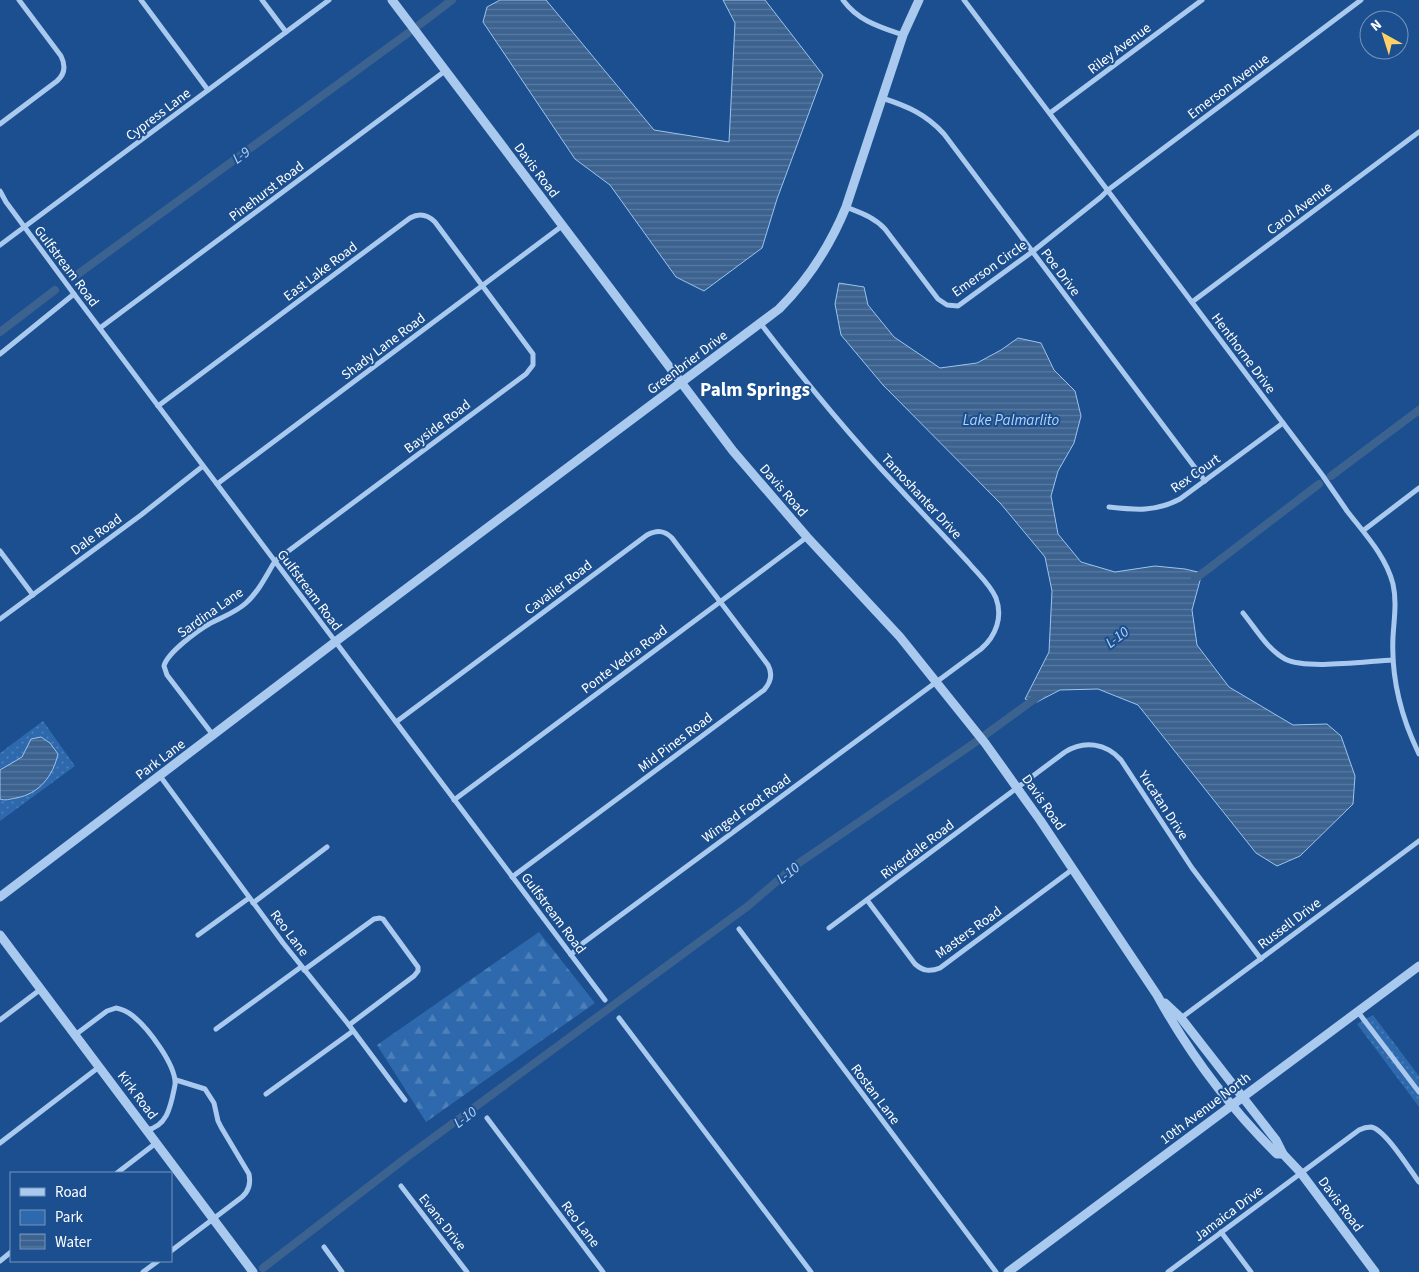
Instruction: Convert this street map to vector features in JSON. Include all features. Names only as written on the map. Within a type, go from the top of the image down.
[{"type":"street","points":[[0,124],[57,81],[65,67],[61,56],[19,0]]},
{"type":"street","points":[[141,0],[208,90]]},
{"type":"street","points":[[262,0],[286,32]]},
{"type":"street","name":"Cypress Lane","points":[[0,245],[329,0]]},
{"type":"street","name":"Davis Road","points":[[392,0],[733,452],[807,537],[876,611],[976,731],[1018,788],[1157,995],[1173,1024],[1232,1105],[1277,1154],[1283,1154]]},
{"type":"street","points":[[843,0],[855,14],[864,20],[903,35]]},
{"type":"street","name":"Greenbrier Drive","points":[[335,642],[761,324],[784,304],[808,278],[828,246],[846,207],[903,35],[919,0]]},
{"type":"street","name":"Henthorne Drive","points":[[964,0],[1364,530],[1384,561],[1393,582],[1396,606],[1393,660],[1401,706],[1411,738],[1419,754]]},
{"type":"street","name":"Riley Avenue","points":[[1050,114],[1202,0]]},
{"type":"street","name":"Emerson Avenue","points":[[1108,190],[1361,0]]},
{"type":"street","name":"Pinehurst Road","points":[[100,328],[445,71]]},
{"type":"street","name":"Poe Drive","points":[[882,98],[916,111],[936,125],[1205,481]]},
{"type":"street","name":"Carol Avenue","points":[[1192,302],[1419,132]]},
{"type":"street","name":"Emerson Circle","points":[[846,207],[867,215],[881,225],[938,299],[947,306],[958,306],[1032,252],[1108,190]]},
{"type":"street","name":"Gulfstream Road","points":[[0,192],[74,294],[605,1000]]},
{"type":"street","name":"East Lake Road","points":[[158,406],[415,216],[426,216],[435,222],[483,285]]},
{"type":"street","name":"Shady Lane Road","points":[[217,484],[562,226]]},
{"type":"street","name":"Bayside Road","points":[[275,561],[530,370],[534,359],[531,349],[483,285]]},
{"type":"street","points":[[0,354],[74,294]]},
{"type":"street","name":"Tamoshanter Drive","points":[[761,324],[830,412],[962,556],[994,595],[998,605],[999,616],[992,637],[981,649],[937,682]]},
{"type":"street","name":"Rex Court","points":[[1109,507],[1137,510],[1160,508],[1180,499],[1283,423]]},
{"type":"street","name":"Dale Road","points":[[0,619],[204,466]]},
{"type":"street","points":[[1364,530],[1419,488]]},
{"type":"street","name":"Cavalier Road","points":[[396,722],[652,532],[663,532],[672,538],[720,601]]},
{"type":"street","name":"Ponte Vedra Road","points":[[454,800],[807,537]]},
{"type":"street","points":[[0,551],[33,594]]},
{"type":"street","name":"Sardina Lane","points":[[213,735],[167,676],[165,661],[168,656],[205,626],[228,616],[245,604],[260,587],[275,561]]},
{"type":"street","name":"Mid Pines Road","points":[[512,877],[768,686],[771,675],[768,665],[720,601]]},
{"type":"street","points":[[1243,613],[1277,653],[1295,663],[1321,664],[1393,660]]},
{"type":"street","name":"Park Lane","points":[[0,897],[335,642]]},
{"type":"street","name":"Winged Foot Road","points":[[571,955],[579,946],[937,682]]},
{"type":"street","name":"Yucatan Drive","points":[[1018,788],[1075,747],[1095,745],[1114,753],[1121,760],[1192,868],[1261,959]]},
{"type":"street","name":"Reo Lane","points":[[160,776],[302,968],[354,1031],[405,1100]]},
{"type":"street","name":"Riverdale Road","points":[[829,928],[1018,788]]},
{"type":"street","name":"Russell Drive","points":[[1173,1024],[1419,841]]},
{"type":"street","points":[[198,935],[327,847]]},
{"type":"street","name":"Masters Road","points":[[867,900],[915,964],[919,968],[929,971],[940,968],[1072,869]]},
{"type":"street","points":[[216,1029],[374,919],[380,918],[418,966],[418,971],[349,1025]]},
{"type":"street","name":"Rostan Lane","points":[[739,929],[996,1272]]},
{"type":"street","name":"Kirk Road","points":[[0,935],[253,1272]]},
{"type":"street","name":"10th Avenue North","points":[[1008,1272],[1419,966]]},
{"type":"street","points":[[0,1020],[41,989]]},
{"type":"street","name":"Davis Road","points":[[1157,995],[1182,1018],[1276,1140],[1283,1154],[1301,1173],[1375,1272]]},
{"type":"street","points":[[75,1035],[112,1008],[120,1009],[138,1020],[162,1050],[170,1062],[176,1080],[174,1092],[165,1120],[157,1127],[146,1130]]},
{"type":"street","points":[[1358,1012],[1419,1092]]},
{"type":"street","points":[[619,1018],[811,1272]]},
{"type":"street","points":[[266,1094],[354,1031]]},
{"type":"street","points":[[0,1143],[99,1067]]},
{"type":"street","points":[[172,1250],[245,1194],[250,1184],[249,1174],[221,1127],[214,1104],[206,1088],[176,1080]]},
{"type":"street","name":"Reo Lane","points":[[487,1118],[603,1272]]},
{"type":"street","name":"Jamaica Drive","points":[[1168,1272],[1359,1130],[1372,1127],[1385,1137],[1419,1182]]},
{"type":"street","points":[[118,1172],[156,1143]]},
{"type":"street","name":"Evans Drive","points":[[401,1186],[467,1272]]},
{"type":"street","points":[[1221,1232],[1251,1272]]},
{"type":"street","points":[[324,1247],[342,1272]]},
{"type":"street","points":[[0,1261],[10,1253]]},
{"type":"street","points":[[143,1272],[157,1262]]},
{"type":"green space","points":[[43,721],[75,766],[0,821],[0,753]]},
{"type":"green space","points":[[539,932],[595,1003],[426,1122],[377,1045]]},
{"type":"green space","points":[[1373,1015],[1419,1076],[1419,1107],[1357,1024]]},
{"type":"water","points":[[500,0],[546,0],[654,130],[729,142],[735,23],[723,0],[765,0],[823,75],[777,199],[762,248],[704,291],[676,277],[610,185],[575,159],[483,22],[487,7]]},
{"type":"water","name":"Lake Palmarlito","points":[[839,283],[864,287],[868,305],[894,337],[940,368],[977,363],[1018,338],[1041,343],[1054,370],[1075,391],[1081,416],[1074,443],[1058,471],[1051,496],[1058,534],[1081,562],[1115,572],[1155,566],[1202,573],[1192,610],[1197,645],[1229,687],[1293,725],[1327,724],[1341,736],[1355,776],[1353,804],[1300,856],[1277,866],[1256,853],[1138,705],[1098,689],[1060,690],[1037,702],[1025,699],[1049,652],[1052,591],[1045,557],[1001,504],[883,385],[841,335],[835,304]]},
{"type":"water","points":[[41,737],[50,743],[58,754],[49,777],[32,793],[6,800],[0,799],[0,770],[22,757],[31,739]]},
{"type":"waterway","name":"L-9","points":[[419,25],[452,0]]},
{"type":"waterway","name":"L-9","points":[[74,277],[408,33]]},
{"type":"waterway","name":"L-9","points":[[0,332],[55,290]]},
{"type":"waterway","name":"L-10","points":[[1331,476],[1419,410]]},
{"type":"waterway","name":"L-10","points":[[1195,579],[1319,484]]},
{"type":"waterway","name":"L-10","points":[[263,1268],[407,1157],[748,906],[796,865],[970,746],[1040,695]]},
{"type":"district","name":"Palm Springs","points":[[755,389]]}]
